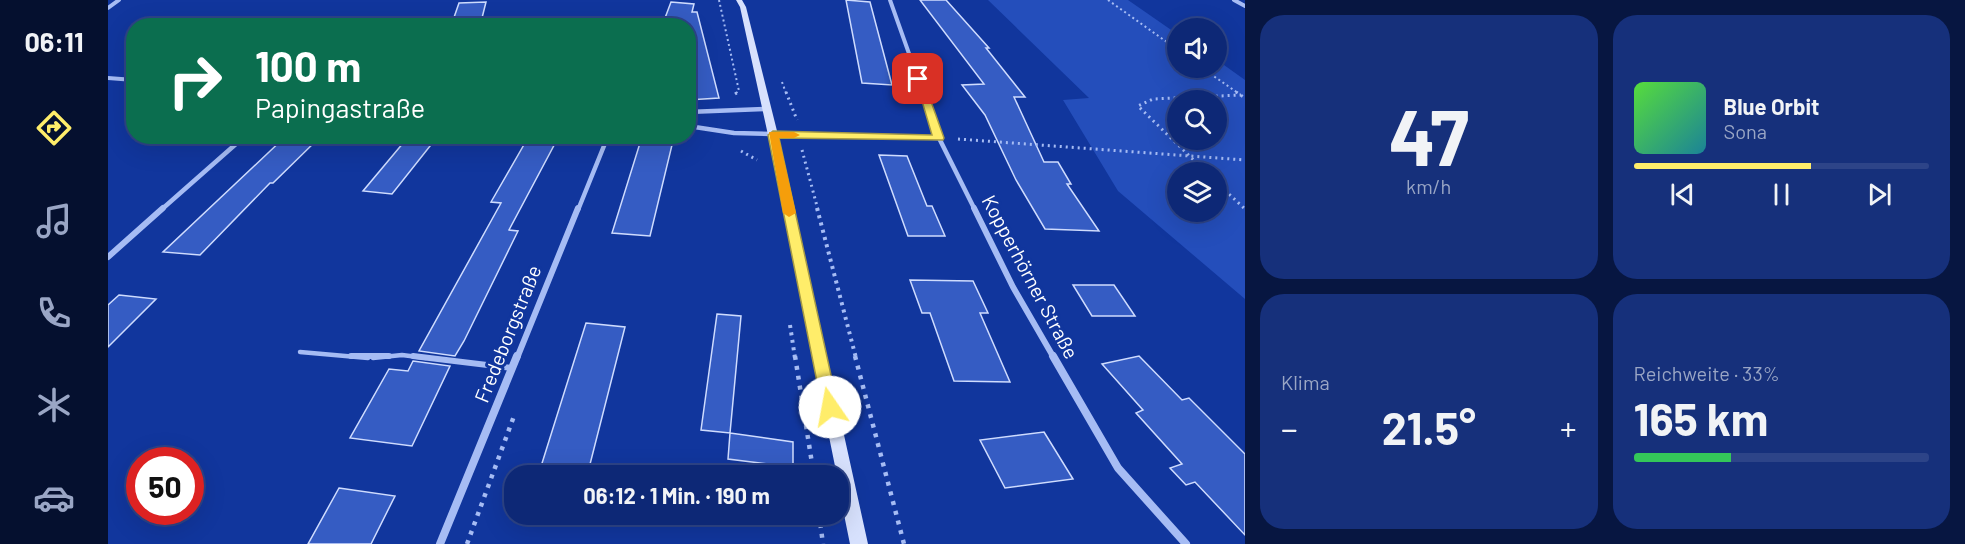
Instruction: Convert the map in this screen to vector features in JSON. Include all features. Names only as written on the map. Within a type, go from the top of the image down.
[{"type":"main road","points":[[739,0],[773,135],[859,544]]},
{"type":"street","points":[[108,8],[119,0]]},
{"type":"street","name":"Kopperhörner Straße","points":[[890,0],[939,138],[1013,287],[1118,468],[1186,544]]},
{"type":"street","points":[[1234,0],[1245,6]]},
{"type":"street","points":[[108,78],[126,79]]},
{"type":"street","points":[[696,112],[767,109]]},
{"type":"street","points":[[696,127],[734,133],[773,135],[939,138]]},
{"type":"street","points":[[108,257],[236,144]]},
{"type":"street","name":"Fredeborgstraße","points":[[440,544],[605,144]]},
{"type":"lane","points":[[300,352],[371,358],[402,355],[512,368]]},
{"type":"path","points":[[719,0],[739,91],[730,99]]},
{"type":"path","points":[[1108,0],[1167,42]]},
{"type":"path","points":[[778,73],[804,135],[802,152],[904,544]]},
{"type":"path","points":[[1216,78],[1245,98]]},
{"type":"path","points":[[1195,162],[1138,106],[1153,99],[1241,95]]},
{"type":"path","points":[[939,138],[1245,160]]},
{"type":"path","points":[[732,148],[754,156],[759,162]]},
{"type":"path","points":[[1227,192],[1245,209]]},
{"type":"path","points":[[789,322],[812,465]]},
{"type":"path","points":[[821,525],[824,544]]},
{"type":"shaded area","points":[[988,0],[1128,0],[1167,27],[1167,78],[1227,78],[1227,67],[1245,80],[1245,299],[1118,191],[1063,100],[1089,98]]},
{"type":"building","points":[[846,0],[870,2],[892,85],[862,83]]},
{"type":"building","points":[[920,0],[946,0],[989,48],[986,48],[1025,97],[1014,97],[1044,162],[1058,162],[1071,184],[1067,184],[1099,231],[1045,229],[1016,180],[985,115],[962,85],[984,84]]},
{"type":"building","points":[[486,2],[482,18],[454,18],[459,3]]},
{"type":"building","points":[[671,2],[694,4],[692,12],[697,12],[719,98],[696,99],[696,18],[665,18]]},
{"type":"building","points":[[278,144],[313,144],[273,183],[270,183],[200,255],[163,252]]},
{"type":"building","points":[[402,144],[432,144],[392,194],[363,191]]},
{"type":"building","points":[[524,144],[555,144],[509,230],[518,231],[455,356],[419,351],[501,203],[491,202]]},
{"type":"building","points":[[640,144],[672,145],[650,236],[612,233]]},
{"type":"building","points":[[879,155],[907,156],[927,206],[932,206],[945,236],[908,236]]},
{"type":"building","points":[[910,280],[973,281],[988,313],[980,313],[1010,382],[954,381],[930,313],[922,313]]},
{"type":"building","points":[[1073,285],[1114,285],[1135,316],[1092,316]]},
{"type":"building","points":[[119,295],[156,299],[108,347],[108,305]]},
{"type":"building","points":[[717,314],[741,316],[730,433],[701,430]]},
{"type":"building","points":[[586,323],[625,327],[590,465],[541,465]]},
{"type":"building","points":[[1139,356],[1182,400],[1189,398],[1245,454],[1245,535],[1195,482],[1186,485],[1170,468],[1182,464],[1136,413],[1143,410],[1102,364]]},
{"type":"building","points":[[413,361],[450,366],[412,446],[350,438],[389,369],[408,371]]},
{"type":"building","points":[[1044,432],[1073,479],[1005,488],[980,440]]},
{"type":"building","points":[[730,433],[793,442],[793,465],[728,459]]},
{"type":"building","points":[[339,488],[395,496],[371,544],[308,544]]},
{"type":"slow traffic","points":[[789,213],[773,135],[794,135]]},
{"type":"route","points":[[830,407],[773,135],[939,138],[918,79]]}]
